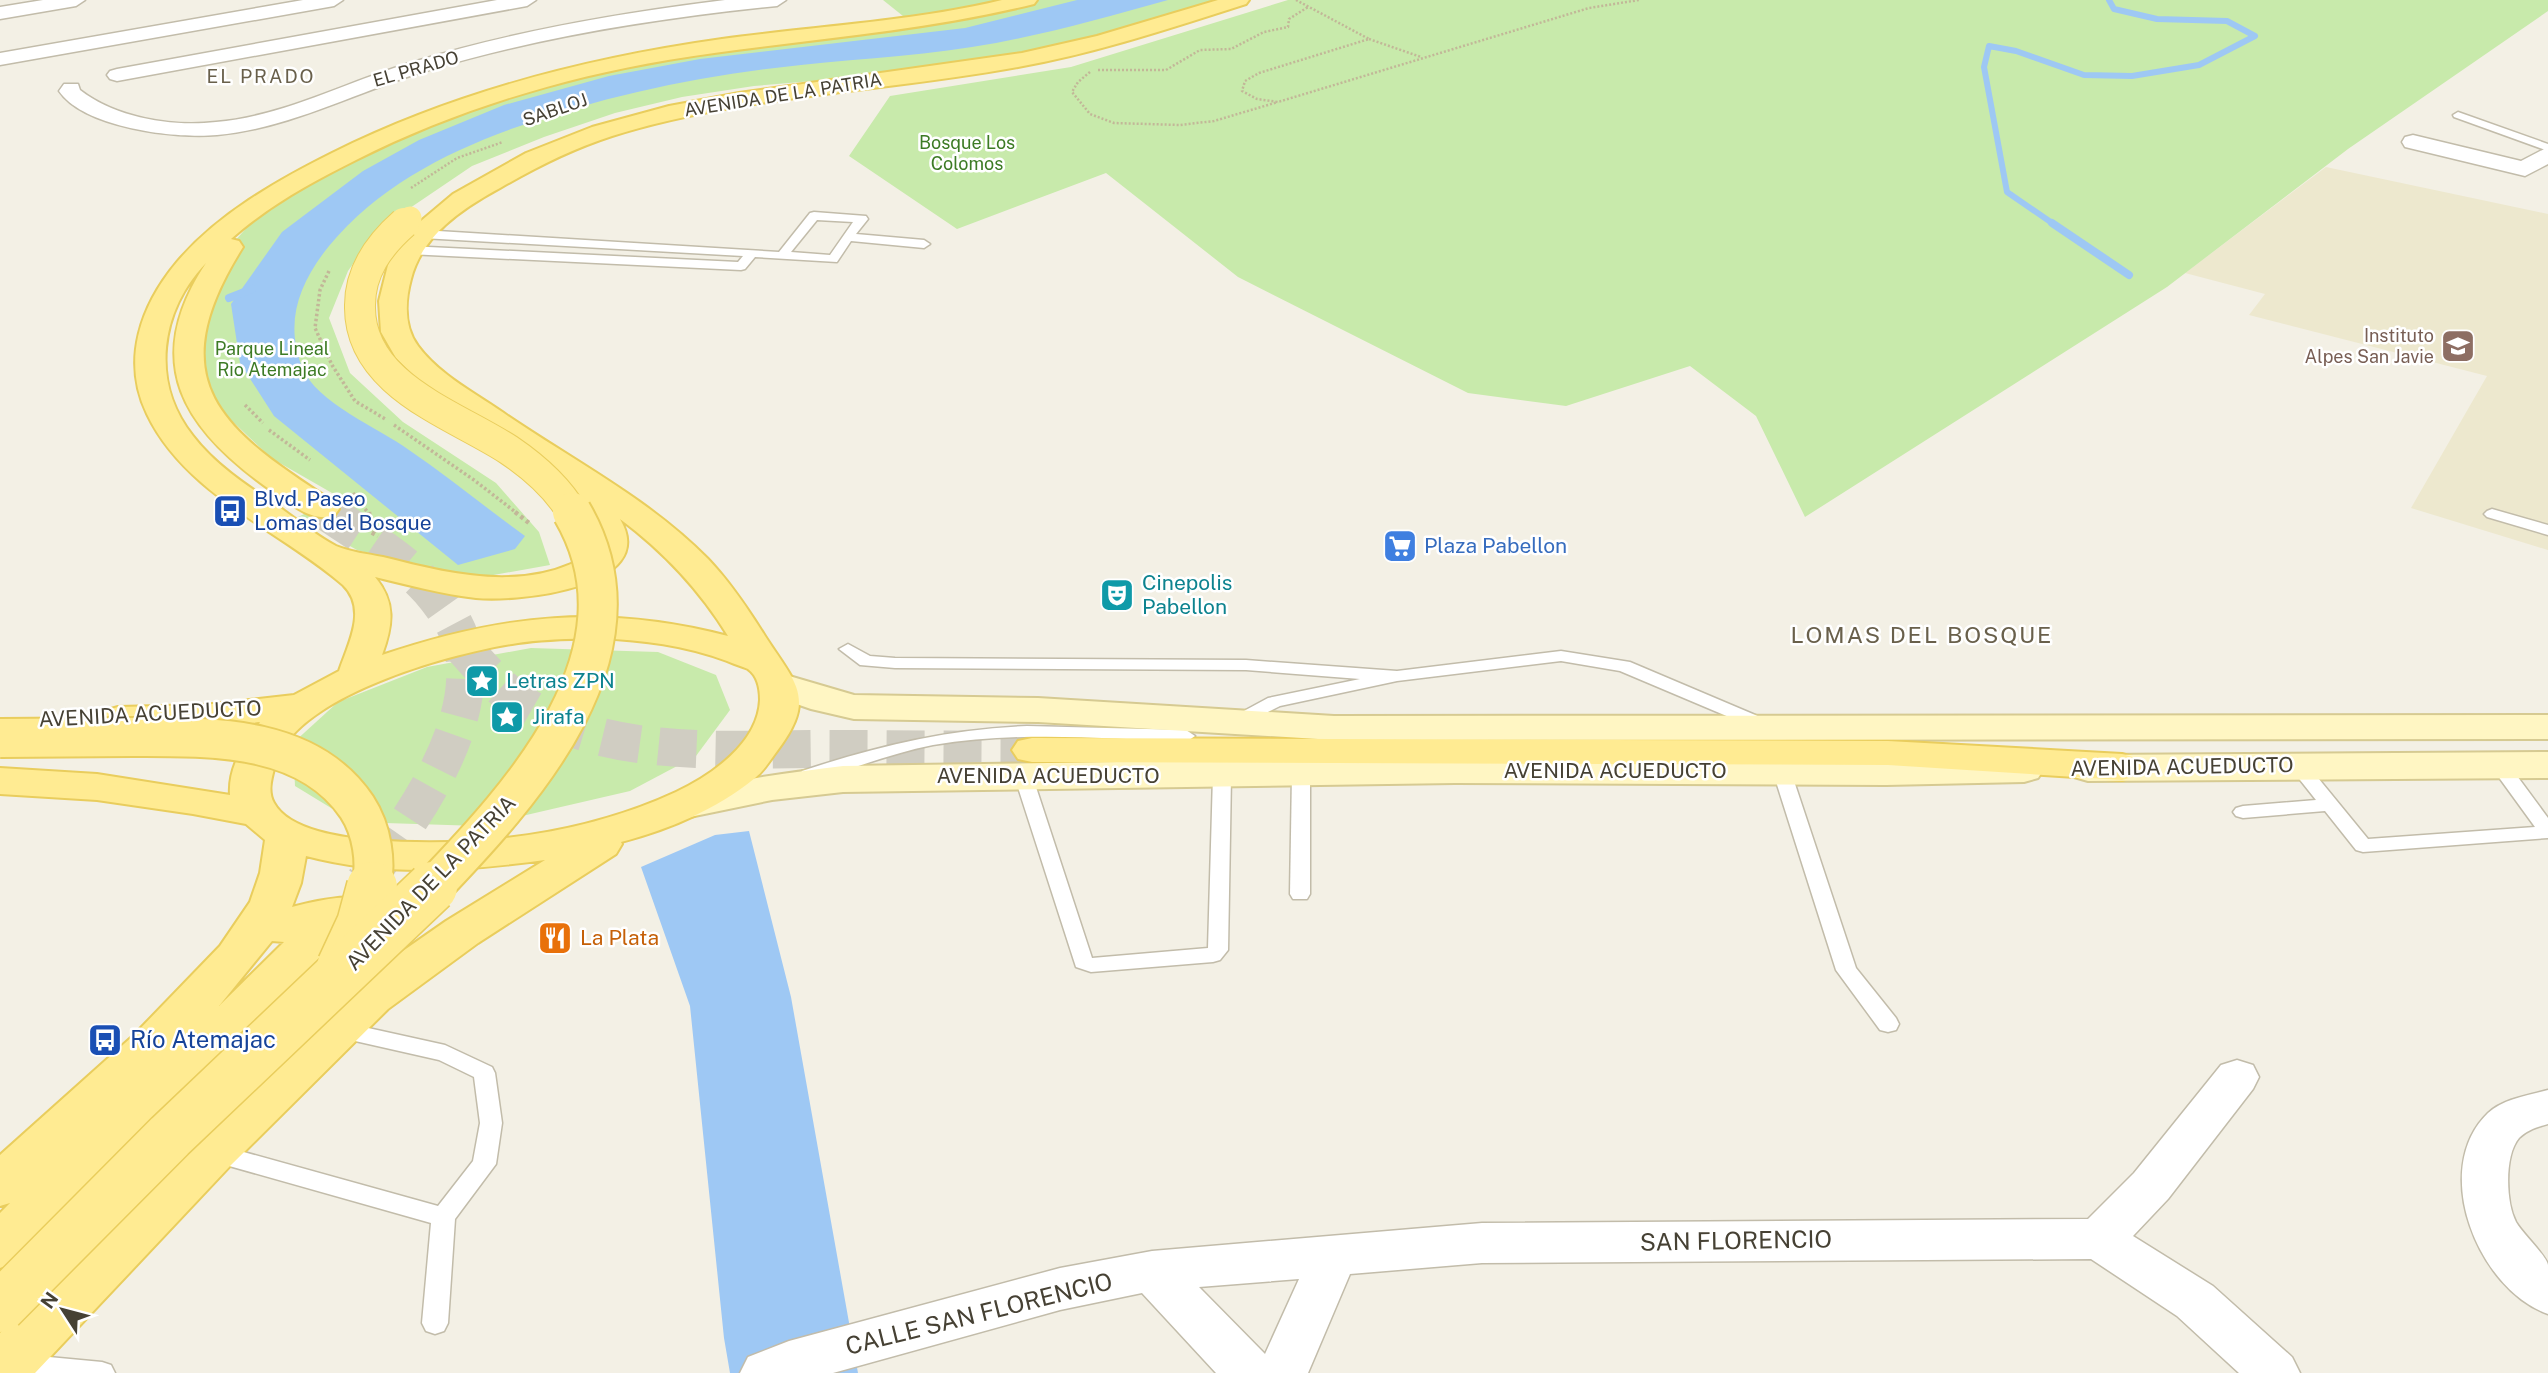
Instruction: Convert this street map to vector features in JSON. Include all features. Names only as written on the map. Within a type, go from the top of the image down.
[{"type":"main road","points":[[356,676],[372,624],[372,601],[361,582],[222,483],[194,458],[172,433],[157,403],[149,368],[152,333],[170,291],[204,249],[240,218],[310,174],[385,137],[472,105],[562,78],[673,53],[771,39],[914,24],[1027,0]]},
{"type":"main road","name":"AVENIDA DE LA PATRIA","points":[[3,1367],[212,1152],[346,1004],[444,876],[530,777],[574,703],[598,614],[600,596],[594,556],[574,513],[557,491],[513,453],[403,387],[378,363],[370,351],[360,321],[364,276],[381,246],[412,223],[454,205],[485,184],[522,165],[606,131],[706,105],[971,69],[1068,50],[1240,0]]},
{"type":"main road","points":[[274,195],[234,241],[208,279],[188,341],[190,370],[202,406],[227,440],[264,472],[322,509]]},
{"type":"main road","name":"AVENIDA DE LA PATRIA","points":[[412,223],[397,275],[392,307],[398,339],[424,370],[541,453],[601,489],[685,556],[720,595],[770,673]]},
{"type":"main road","points":[[325,554],[441,582],[480,587],[517,587],[548,582],[590,568],[606,558],[612,545],[610,531],[596,510],[541,453]]},
{"type":"main road","points":[[0,781],[41,781],[132,790],[271,823],[298,840],[342,851],[444,857],[525,850],[572,842],[628,827],[685,805],[727,780],[757,754],[776,726],[770,673],[728,646],[688,635],[603,627],[555,629],[478,640],[356,676],[301,706],[265,743],[251,770],[249,791],[271,823],[286,860],[278,888],[262,921],[239,955]]},
{"type":"main road","name":"AVENIDA ACUEDUCTO","points":[[770,673],[825,701],[854,707],[1038,710],[1334,728],[2548,727]]},
{"type":"main road","name":"AVENIDA ACUEDUCTO","points":[[0,720],[202,717],[301,706]]},
{"type":"main road","points":[[0,738],[181,736],[231,739],[279,750],[321,770],[339,783],[364,815],[373,837],[375,861],[365,917],[351,951],[346,1004]]},
{"type":"main road","points":[[1027,763],[1888,753],[2122,768]]},
{"type":"main road","name":"AVENIDA ACUEDUCTO","points":[[685,805],[772,787],[1027,763],[1222,776],[1455,770],[1782,772],[2548,765]]},
{"type":"main road","name":"AVENIDA DE LA PATRIA","points":[[0,1307],[161,1145],[346,1004],[628,827]]},
{"type":"main road","points":[[0,1186],[167,1032],[239,955],[256,941],[299,920],[345,912],[366,914],[382,920],[393,929],[399,940],[400,954],[396,968],[346,1004]]},
{"type":"main road","points":[[0,1246],[271,984],[316,937]]},
{"type":"street","points":[[0,13],[76,0]]},
{"type":"street","points":[[0,59],[334,0]]},
{"type":"street","points":[[72,46],[89,70],[117,75],[527,0]]},
{"type":"street","name":"EL PRADO","points":[[44,51],[69,84],[69,91],[75,98],[107,113],[196,130],[216,129],[254,122],[422,65],[546,35],[627,19],[777,0]]},
{"type":"street","points":[[69,84],[89,70]]},
{"type":"street","points":[[69,84],[103,85],[114,81],[117,75]]},
{"type":"street","points":[[2413,142],[2525,169],[2548,154]]},
{"type":"street","points":[[2237,1077],[2151,1186],[2099,1240],[2195,1301],[2274,1373]]},
{"type":"street","points":[[2548,1107],[2511,1119],[2495,1136],[2484,1176],[2488,1214],[2509,1252],[2548,1293]]},
{"type":"street","name":"SAN FLORENCIO","points":[[1152,1271],[1482,1243],[2099,1240]]},
{"type":"street","points":[[1282,1373],[1334,1255]]},
{"type":"street","points":[[1152,1271],[1249,1373]]},
{"type":"street","name":"CALLE SAN FLORENCIO","points":[[766,1373],[789,1363],[1060,1289],[1152,1271]]},
{"type":"lane","points":[[2458,115],[2548,148]]},
{"type":"lane","points":[[412,223],[618,244],[782,256],[833,259],[862,219],[814,216],[782,256]]},
{"type":"lane","points":[[412,223],[602,260],[741,266],[752,253]]},
{"type":"lane","points":[[848,237],[924,244]]},
{"type":"lane","points":[[602,260],[618,244]]},
{"type":"lane","points":[[2492,514],[2548,530]]},
{"type":"lane","points":[[848,649],[856,657],[866,661],[895,663],[1246,666],[1397,676]]},
{"type":"lane","points":[[1237,722],[1274,702],[1397,676],[1561,656],[1624,666],[1768,727]]},
{"type":"lane","points":[[772,787],[861,757],[935,740],[1071,732],[1186,736]]},
{"type":"lane","points":[[1027,763],[1083,962],[1091,965],[1213,955],[1218,950],[1222,776]]},
{"type":"lane","points":[[2499,765],[2548,831]]},
{"type":"lane","points":[[2298,766],[2363,846],[2548,831]]},
{"type":"lane","points":[[1782,772],[1846,970],[1888,1024]]},
{"type":"lane","points":[[1300,894],[1301,774]]},
{"type":"lane","points":[[2243,812],[2329,804]]},
{"type":"lane","points":[[346,1004],[484,1073],[491,1123],[484,1164],[443,1217],[435,1324]]},
{"type":"lane","points":[[212,1152],[443,1217]]},
{"type":"lane","points":[[3,1367],[102,1373]]},
{"type":"path","points":[[1296,0],[1369,39],[1424,58]]},
{"type":"path","points":[[1308,7],[1289,19],[1288,27],[1264,32],[1231,49],[1200,50],[1166,70],[1092,71],[1078,82],[1072,92],[1090,114],[1114,123],[1181,125],[1214,121],[1589,8],[1635,0]]},
{"type":"path","points":[[1278,102],[1258,99],[1242,91],[1245,81],[1302,57],[1354,46],[1369,39]]},
{"type":"path","name":"SABLOJ","points":[[412,223],[457,158],[509,140]]},
{"type":"path","points":[[330,269],[320,290],[316,328],[332,365],[355,401],[474,480],[529,523]]},
{"type":"path","points":[[240,400],[268,429],[315,465]]},
{"type":"path","points":[[344,487],[368,506],[372,518],[371,532],[384,540]]},
{"type":"shaded area","name":"Instituto Alpes San Javie","points":[[2326,167],[2548,214],[2548,550],[2411,508],[2487,376],[2249,315],[2265,294],[2185,273]]},
{"type":"green space","points":[[883,0],[1008,0],[908,20]]},
{"type":"green space","name":"Parque Lineal Rio Atemajac","points":[[1037,0],[1227,0],[1059,47],[884,75],[754,86],[682,97],[615,113],[544,137],[472,166],[376,231],[348,271],[329,318],[350,373],[403,422],[496,483],[539,532],[550,565],[488,576],[424,568],[357,550],[298,517],[339,497],[271,458],[229,418],[205,385],[201,348],[210,280],[235,241],[275,195],[420,125],[617,66]]},
{"type":"green space","name":"Bosque Los Colomos","points":[[1288,0],[2548,0],[2548,11],[2348,149],[2167,287],[1805,517],[1756,416],[1690,366],[1566,406],[1468,393],[1238,277],[1106,173],[957,229],[849,156],[890,96],[1071,67]]},
{"type":"green space","points":[[531,648],[658,652],[716,675],[730,710],[696,756],[630,791],[479,826],[354,822],[295,786],[293,743],[338,702],[427,667]]},
{"type":"water","points":[[1077,0],[1168,0],[1061,29],[996,43],[728,74],[620,96],[549,116],[462,149],[390,190],[348,225],[329,246],[310,274],[298,303],[295,334],[302,367],[309,380],[334,403],[424,460],[525,536],[515,549],[458,565],[274,416],[240,363],[231,304],[282,232],[363,171],[419,140],[504,105],[609,76],[700,59],[965,28]]},
{"type":"water","points":[[749,831],[791,997],[858,1373],[730,1373],[724,1338],[690,1006],[641,867],[715,835]]},
{"type":"waterway","points":[[2055,225],[2007,192],[1984,67],[1989,46],[2016,51],[2084,75],[2132,76],[2199,65],[2255,36],[2227,21],[2157,19],[2114,9],[2109,0]]},
{"type":"waterway","points":[[2052,223],[2129,275]]},
{"type":"waterway","points":[[229,298],[252,289]]},
{"type":"tunnel","points":[[322,509],[330,514]]},
{"type":"tunnel","points":[[327,512],[393,557],[429,589],[447,612],[457,631],[465,669],[463,702],[439,768],[422,800],[364,882]]},
{"type":"tunnel","points":[[462,646],[503,689],[532,710],[565,726],[637,744],[713,750],[1032,750]]},
{"type":"place","name":"Instituto Alpes San Javie","points":[[2458,346]]},
{"type":"place","name":"Blvd. Paseo Lomas del Bosque","points":[[230,511]]},
{"type":"place","name":"Plaza Pabellon","points":[[1400,546]]},
{"type":"place","name":"Cinepolis Pabellon","points":[[1117,595]]},
{"type":"place","name":"Letras ZPN","points":[[482,681]]},
{"type":"place","name":"Jirafa","points":[[507,717]]},
{"type":"place","name":"La Plata","points":[[555,938]]},
{"type":"place","name":"Río Atemajac","points":[[105,1040]]},
{"type":"district","name":"EL PRADO","points":[[261,76]]},
{"type":"district","name":"LOMAS DEL BOSQUE","points":[[1922,635]]}]
